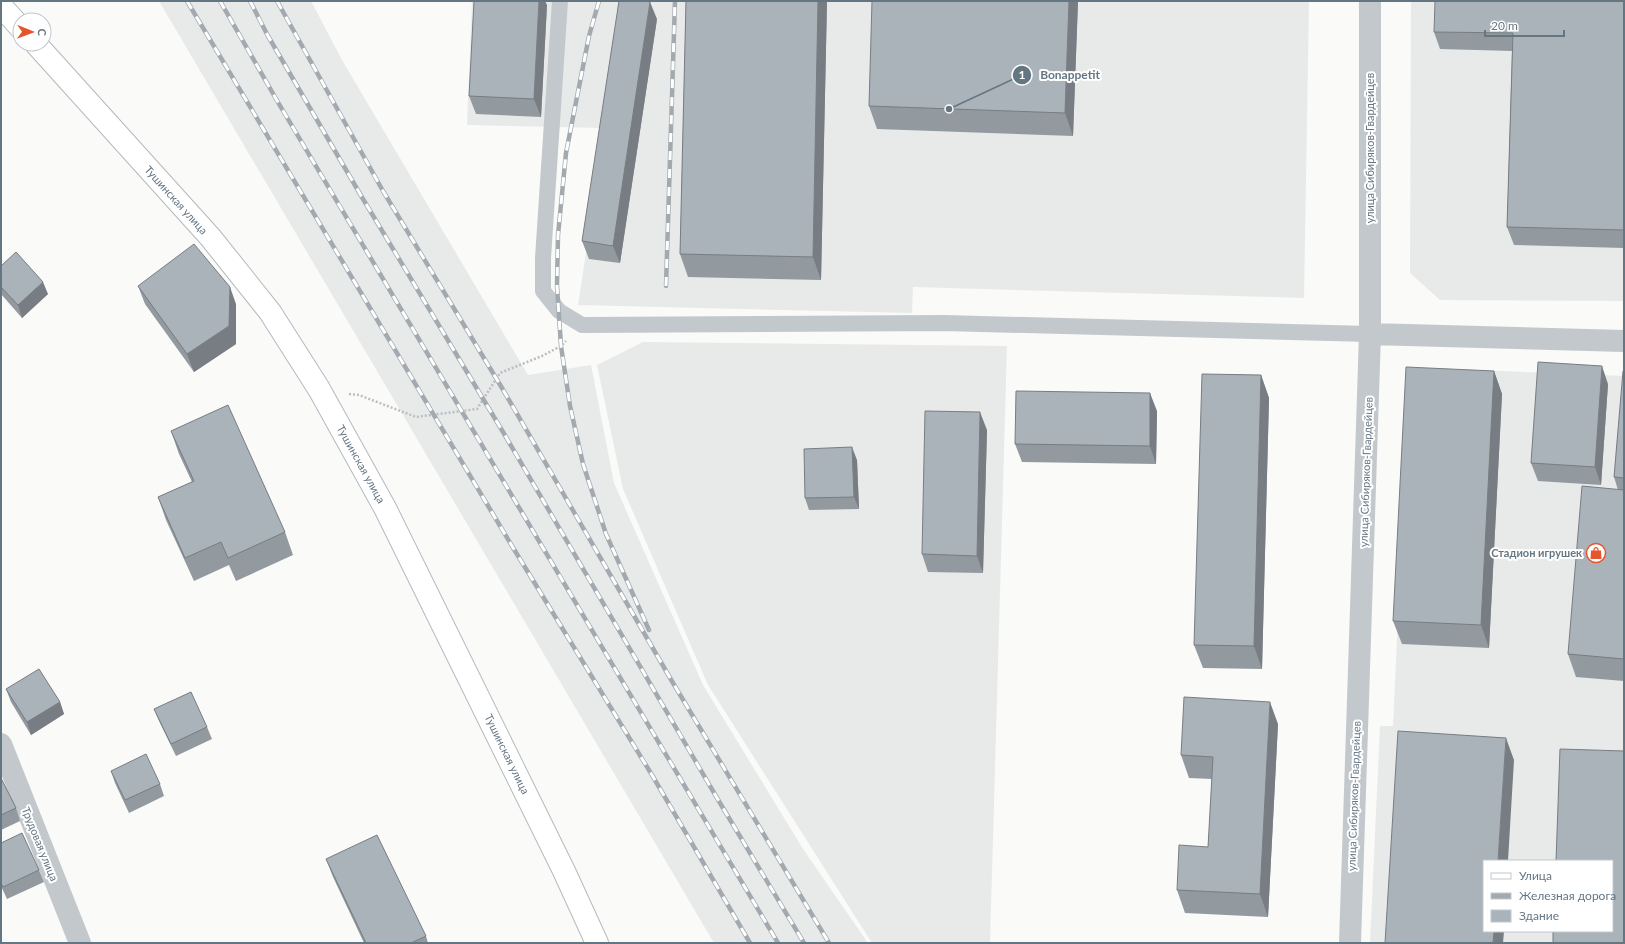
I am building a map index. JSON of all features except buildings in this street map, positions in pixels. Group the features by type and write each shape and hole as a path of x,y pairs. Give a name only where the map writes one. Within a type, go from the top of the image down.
{"main road":[{"path":"1,6 12,18"},
{"name":"Тушинская улица","path":"43,52 211,238 270,312 319,389 385,508 564,871 597,943"}],"street":[{"name":"улица Сибиряков-Гвардейцев","path":"1350,943 1370,334 1370,1"},
{"path":"1370,334 1624,341"},
{"name":"Трудовая улица","path":"1,744 80,943"}],"lane":[{"path":"560,1 543,258 543,291 559,311 582,325 944,323 1370,334"}],"path":[{"path":"319,389 359,395 416,417 477,409 500,373 561,346 582,325"}],"shaded area":[{"path":"159,1 311,1 342,60 528,375 591,365 614,483 703,685 803,849 868,943 714,943"},
{"path":"472,1 1309,1 1304,298 913,287 912,313 578,305 605,128 467,125"},
{"path":"1411,1 1624,1 1624,301 1440,300 1410,273"},
{"path":"643,342 1007,346 990,943 872,943 708,685 623,489 597,365"},
{"path":"1429,368 1624,376 1624,943 1370,943 1380,726 1393,726 1408,402"}],"railway":[{"path":"187,1 512,546 652,775 750,943"},
{"path":"220,1 279,104 778,943"},
{"path":"250,1 268,36 363,199 503,432 720,803 804,943"},
{"path":"277,1 383,191 502,388 673,683 829,943"},
{"path":"599,1 589,36 566,153 558,235 557,286 561,346 570,406 583,464 606,534 649,630"},
{"path":"666,286 675,1"}],"place":[{"name":"Bonappetit","path":"949,109"},
{"name":"Стадион игрушек","path":"1596,553"}]}
